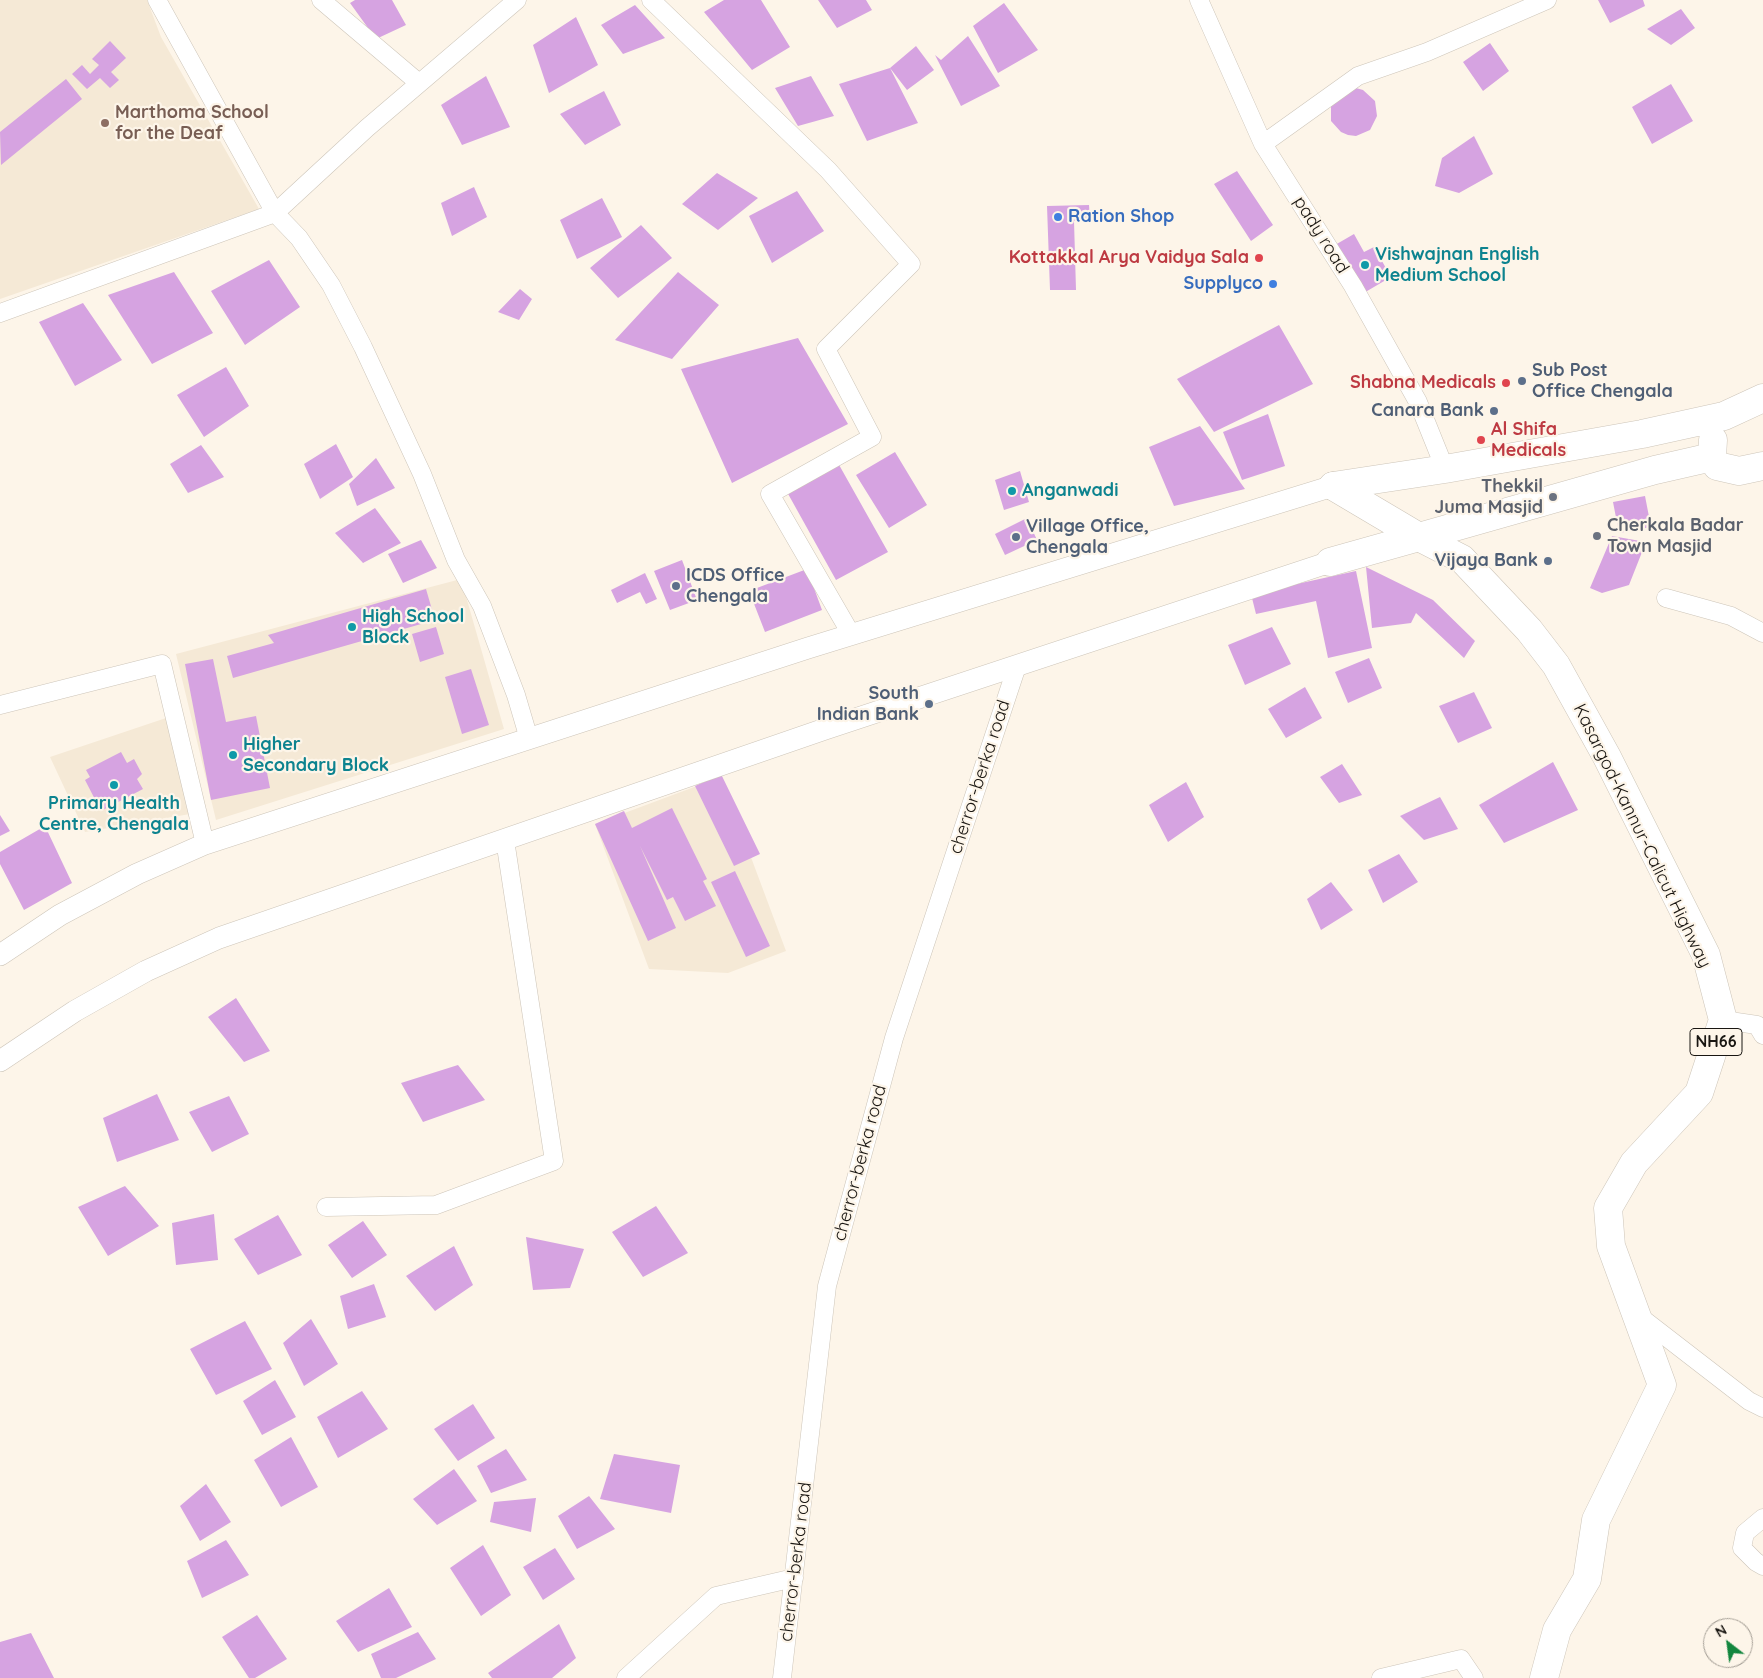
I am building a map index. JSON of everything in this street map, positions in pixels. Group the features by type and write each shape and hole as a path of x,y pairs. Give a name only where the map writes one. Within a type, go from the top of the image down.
{"main road":[{"path":"1333,486 1445,469 1642,434 1724,416 1763,398"},
{"path":"1724,416 1715,431 1712,457 1717,466 1730,470 1763,466"},
{"path":"1330,562 1655,470 1712,457"},
{"name":"Kasargod-Kannur-Calicut Highway","path":"1333,486 1419,537 1462,559 1529,630 1556,665 1611,765 1706,955 1723,1020"},
{"name":"NH66","path":"1544,1678 1557,1630 1587,1579 1596,1520 1662,1385 1611,1246 1608,1208 1634,1163 1699,1093 1723,1020"}],"street":[{"path":"157,0 275,212 298,238 331,285 363,347 422,474 456,560 482,606 516,695 529,739"},
{"path":"321,0 419,83"},
{"path":"0,313 58,294 275,212 367,128 518,0"},
{"path":"651,0 828,170 911,264 826,349 872,437 770,494 851,634"},
{"name":"pady road","path":"1199,0 1263,144 1363,303 1418,402 1445,469"},
{"path":"1263,144 1358,76 1427,52 1547,0"},
{"path":"0,955 60,915 137,874 205,844 851,634 1333,486"},
{"path":"0,1060 75,1011 146,972 220,938 1017,666 1330,562"},
{"path":"1666,598 1731,616 1763,634"},
{"path":"0,705 162,664 205,844"},
{"name":"cherror-berka road","path":"782,1678 827,1286 894,1038 1017,666"},
{"path":"326,1207 436,1205 554,1161 504,840"},
{"path":"1723,1020 1757,1025 1763,1036"},
{"path":"1635,1312 1726,1383 1763,1408"},
{"path":"1763,1518 1745,1533 1742,1548 1756,1562 1763,1566"},
{"path":"626,1678 716,1596 794,1578"},
{"path":"1381,1678 1461,1659 1474,1678"}],"shaded area":[{"name":"Marthoma School for the Deaf","path":"0,0 147,0 161,37 259,209 0,299"},
{"path":"461,579 504,729 216,820 176,654"},
{"path":"169,717 190,814 85,832 50,757"},
{"path":"721,777 786,951 728,973 649,969 595,824"}],"building":[{"path":"355,0 392,0 406,25 376,39 350,3"},
{"path":"724,0 761,0 790,47 752,70 704,12"},
{"path":"818,0 866,0 872,10 837,28"},
{"path":"1598,0 1643,0 1645,6 1610,23"},
{"path":"1004,3 1038,50 998,73 973,26"},
{"path":"635,5 665,38 623,54 601,25"},
{"path":"1681,9 1695,28 1671,45 1647,29"},
{"path":"576,17 598,65 549,93 533,45"},
{"path":"968,36 1000,86 961,106 935,55 941,60"},
{"path":"110,41 126,58 111,72 119,80 110,88 100,78 87,89 72,74 82,65 90,74 99,65 92,59"},
{"path":"1490,43 1509,71 1483,91 1463,62"},
{"path":"916,46 934,70 907,90 890,68"},
{"path":"890,68 918,123 867,141 839,84"},
{"path":"486,76 510,127 462,145 441,105"},
{"path":"811,76 834,116 798,126 775,88"},
{"path":"66,79 82,99 1,165 0,132"},
{"path":"1671,84 1693,121 1652,144 1632,107"},
{"path":"1356,88 1363,90 1375,101 1377,116 1370,130 1356,136 1341,132 1331,121 1331,105"},
{"path":"604,91 621,125 585,145 560,114"},
{"path":"1474,136 1493,174 1459,193 1435,186 1442,158"},
{"path":"1237,171 1273,225 1251,241 1214,184"},
{"path":"717,173 758,198 718,230 682,204"},
{"path":"474,187 487,217 452,236 441,203"},
{"path":"797,191 824,231 772,263 749,216"},
{"path":"602,198 622,237 577,259 560,220"},
{"path":"1089,205 1090,220 1074,221 1076,290 1050,290 1047,206"},
{"path":"641,225 672,258 618,298 590,268"},
{"name":"Vishwajnan English Medium School","path":"1354,234 1364,252 1374,247 1391,277 1362,294 1335,245"},
{"path":"269,260 300,307 245,345 211,291"},
{"path":"174,272 213,333 152,364 108,295"},
{"path":"678,272 719,305 672,359 615,340"},
{"path":"520,289 532,299 519,320 498,312"},
{"path":"83,303 122,360 75,386 39,322"},
{"path":"1279,325 1313,384 1214,432 1177,379"},
{"path":"798,338 848,424 732,483 681,369"},
{"path":"226,367 249,406 204,437 177,395"},
{"path":"1268,414 1285,466 1242,480 1223,432"},
{"path":"1200,426 1245,489 1174,506 1149,447"},
{"path":"336,444 353,477 320,499 304,464"},
{"path":"201,445 224,477 188,493 170,464"},
{"path":"895,452 927,505 889,528 856,475"},
{"path":"376,458 395,488 357,506 349,484"},
{"path":"838,463 888,552 836,580 787,492"},
{"name":"Anganwadi","path":"1020,471 1029,502 1004,510 995,480"},
{"path":"1645,496 1651,527 1619,533 1613,502"},
{"path":"375,508 401,543 363,563 335,533"},
{"name":"Village Office, Chengala","path":"1027,518 1037,540 1005,555 995,534"},
{"path":"1612,536 1646,542 1629,585 1602,593 1590,588"},
{"path":"421,540 437,568 403,583 388,554"},
{"name":"ICDS Office Chengala","path":"682,560 697,600 670,610 654,571"},
{"path":"1366,567 1433,600 1475,641 1464,658 1416,613 1411,623 1372,628"},
{"path":"807,569 822,610 765,632 749,591"},
{"path":"1356,571 1372,648 1328,658 1316,601 1256,614 1251,594"},
{"path":"645,573 657,599 646,604 640,592 617,603 611,590"},
{"name":"High School Block","path":"426,589 435,620 233,678 227,656 274,643 268,635"},
{"path":"436,627 444,654 420,662 412,634"},
{"path":"1272,627 1291,664 1245,685 1228,645"},
{"path":"1369,658 1382,688 1348,703 1335,672"},
{"name":"Higher Secondary Block","path":"213,659 226,722 256,716 270,788 211,800 185,664"},
{"path":"471,669 489,725 462,734 445,677"},
{"path":"1305,687 1322,718 1286,738 1268,709"},
{"path":"1474,692 1492,728 1458,743 1439,706"},
{"name":"Primary Health Centre, Chengala","path":"121,752 127,763 134,759 142,774 137,779 143,789 101,811 85,780 90,777 86,770"},
{"path":"1553,762 1578,810 1504,843 1479,805"},
{"path":"1342,764 1362,795 1339,803 1320,777"},
{"path":"721,774 760,854 734,866 695,786"},
{"path":"1186,782 1204,817 1168,842 1149,805"},
{"path":"1440,797 1458,829 1424,840 1400,816"},
{"path":"672,808 707,879 703,881 716,906 685,921 673,897 667,900 640,846 676,928 648,941 595,824 624,811 632,828"},
{"path":"0,815 10,831 0,836"},
{"path":"45,826 72,883 24,910 0,864 0,852"},
{"path":"1399,854 1418,882 1383,903 1368,870"},
{"path":"735,871 770,946 746,957 711,882"},
{"path":"1331,882 1353,910 1321,930 1307,899"},
{"path":"236,998 270,1051 244,1062 208,1017"},
{"path":"458,1065 485,1100 423,1122 401,1083"},
{"path":"157,1094 179,1140 117,1162 103,1118"},
{"path":"229,1096 249,1134 212,1152 189,1112"},
{"path":"125,1186 159,1226 108,1256 78,1207"},
{"path":"656,1206 688,1253 643,1277 612,1232"},
{"path":"214,1214 218,1260 176,1265 172,1223"},
{"path":"278,1215 302,1255 258,1275 234,1239"},
{"path":"363,1221 387,1255 352,1278 328,1245"},
{"path":"526,1237 584,1249 570,1288 533,1290"},
{"path":"454,1246 473,1285 435,1311 406,1276"},
{"path":"374,1284 386,1317 348,1329 340,1296"},
{"path":"311,1319 338,1364 304,1386 283,1343"},
{"path":"245,1321 272,1369 216,1395 190,1349"},
{"path":"275,1380 296,1417 262,1435 243,1401"},
{"path":"362,1391 388,1429 338,1458 317,1417"},
{"path":"473,1404 495,1438 458,1461 434,1429"},
{"path":"291,1437 318,1487 281,1507 254,1460"},
{"path":"506,1449 527,1480 491,1493 477,1466"},
{"path":"614,1454 680,1465 671,1513 600,1499"},
{"path":"454,1469 477,1501 437,1525 413,1499"},
{"path":"206,1484 231,1522 200,1541 180,1506"},
{"path":"589,1496 615,1529 577,1549 558,1516"},
{"path":"536,1498 531,1532 490,1522 494,1502"},
{"path":"226,1540 249,1575 202,1598 187,1561"},
{"path":"483,1545 511,1595 481,1616 450,1568"},
{"path":"555,1548 575,1579 543,1600 523,1567"},
{"path":"389,1588 412,1627 358,1652 336,1621"},
{"path":"257,1615 287,1659 255,1678 249,1678 222,1637"},
{"path":"559,1624 576,1658 552,1678 492,1678 488,1673"},
{"path":"418,1632 436,1659 396,1678 381,1678 371,1654"},
{"path":"31,1633 54,1678 0,1678 0,1642"}],"place":[{"name":"Marthoma School for the Deaf","path":"105,123"},
{"name":"Ration Shop","path":"1058,217"},
{"name":"Kottakkal Arya Vaidya Sala","path":"1259,258"},
{"name":"Vishwajnan English Medium School","path":"1365,265"},
{"name":"Supplyco","path":"1273,284"},
{"name":"Sub Post Office Chengala","path":"1522,381"},
{"name":"Shabna Medicals","path":"1506,383"},
{"name":"Canara Bank","path":"1494,411"},
{"name":"Al Shifa Medicals","path":"1481,440"},
{"name":"Anganwadi","path":"1012,491"},
{"name":"Thekkil Juma Masjid","path":"1553,497"},
{"name":"Cherkala Badar Town Masjid","path":"1597,536"},
{"name":"Village Office, Chengala","path":"1016,537"},
{"name":"Vijaya Bank","path":"1548,561"},
{"name":"ICDS Office Chengala","path":"676,586"},
{"name":"High School Block","path":"352,627"},
{"name":"South Indian Bank","path":"929,704"},
{"name":"Higher Secondary Block","path":"233,755"},
{"name":"Primary Health Centre, Chengala","path":"114,785"}]}
